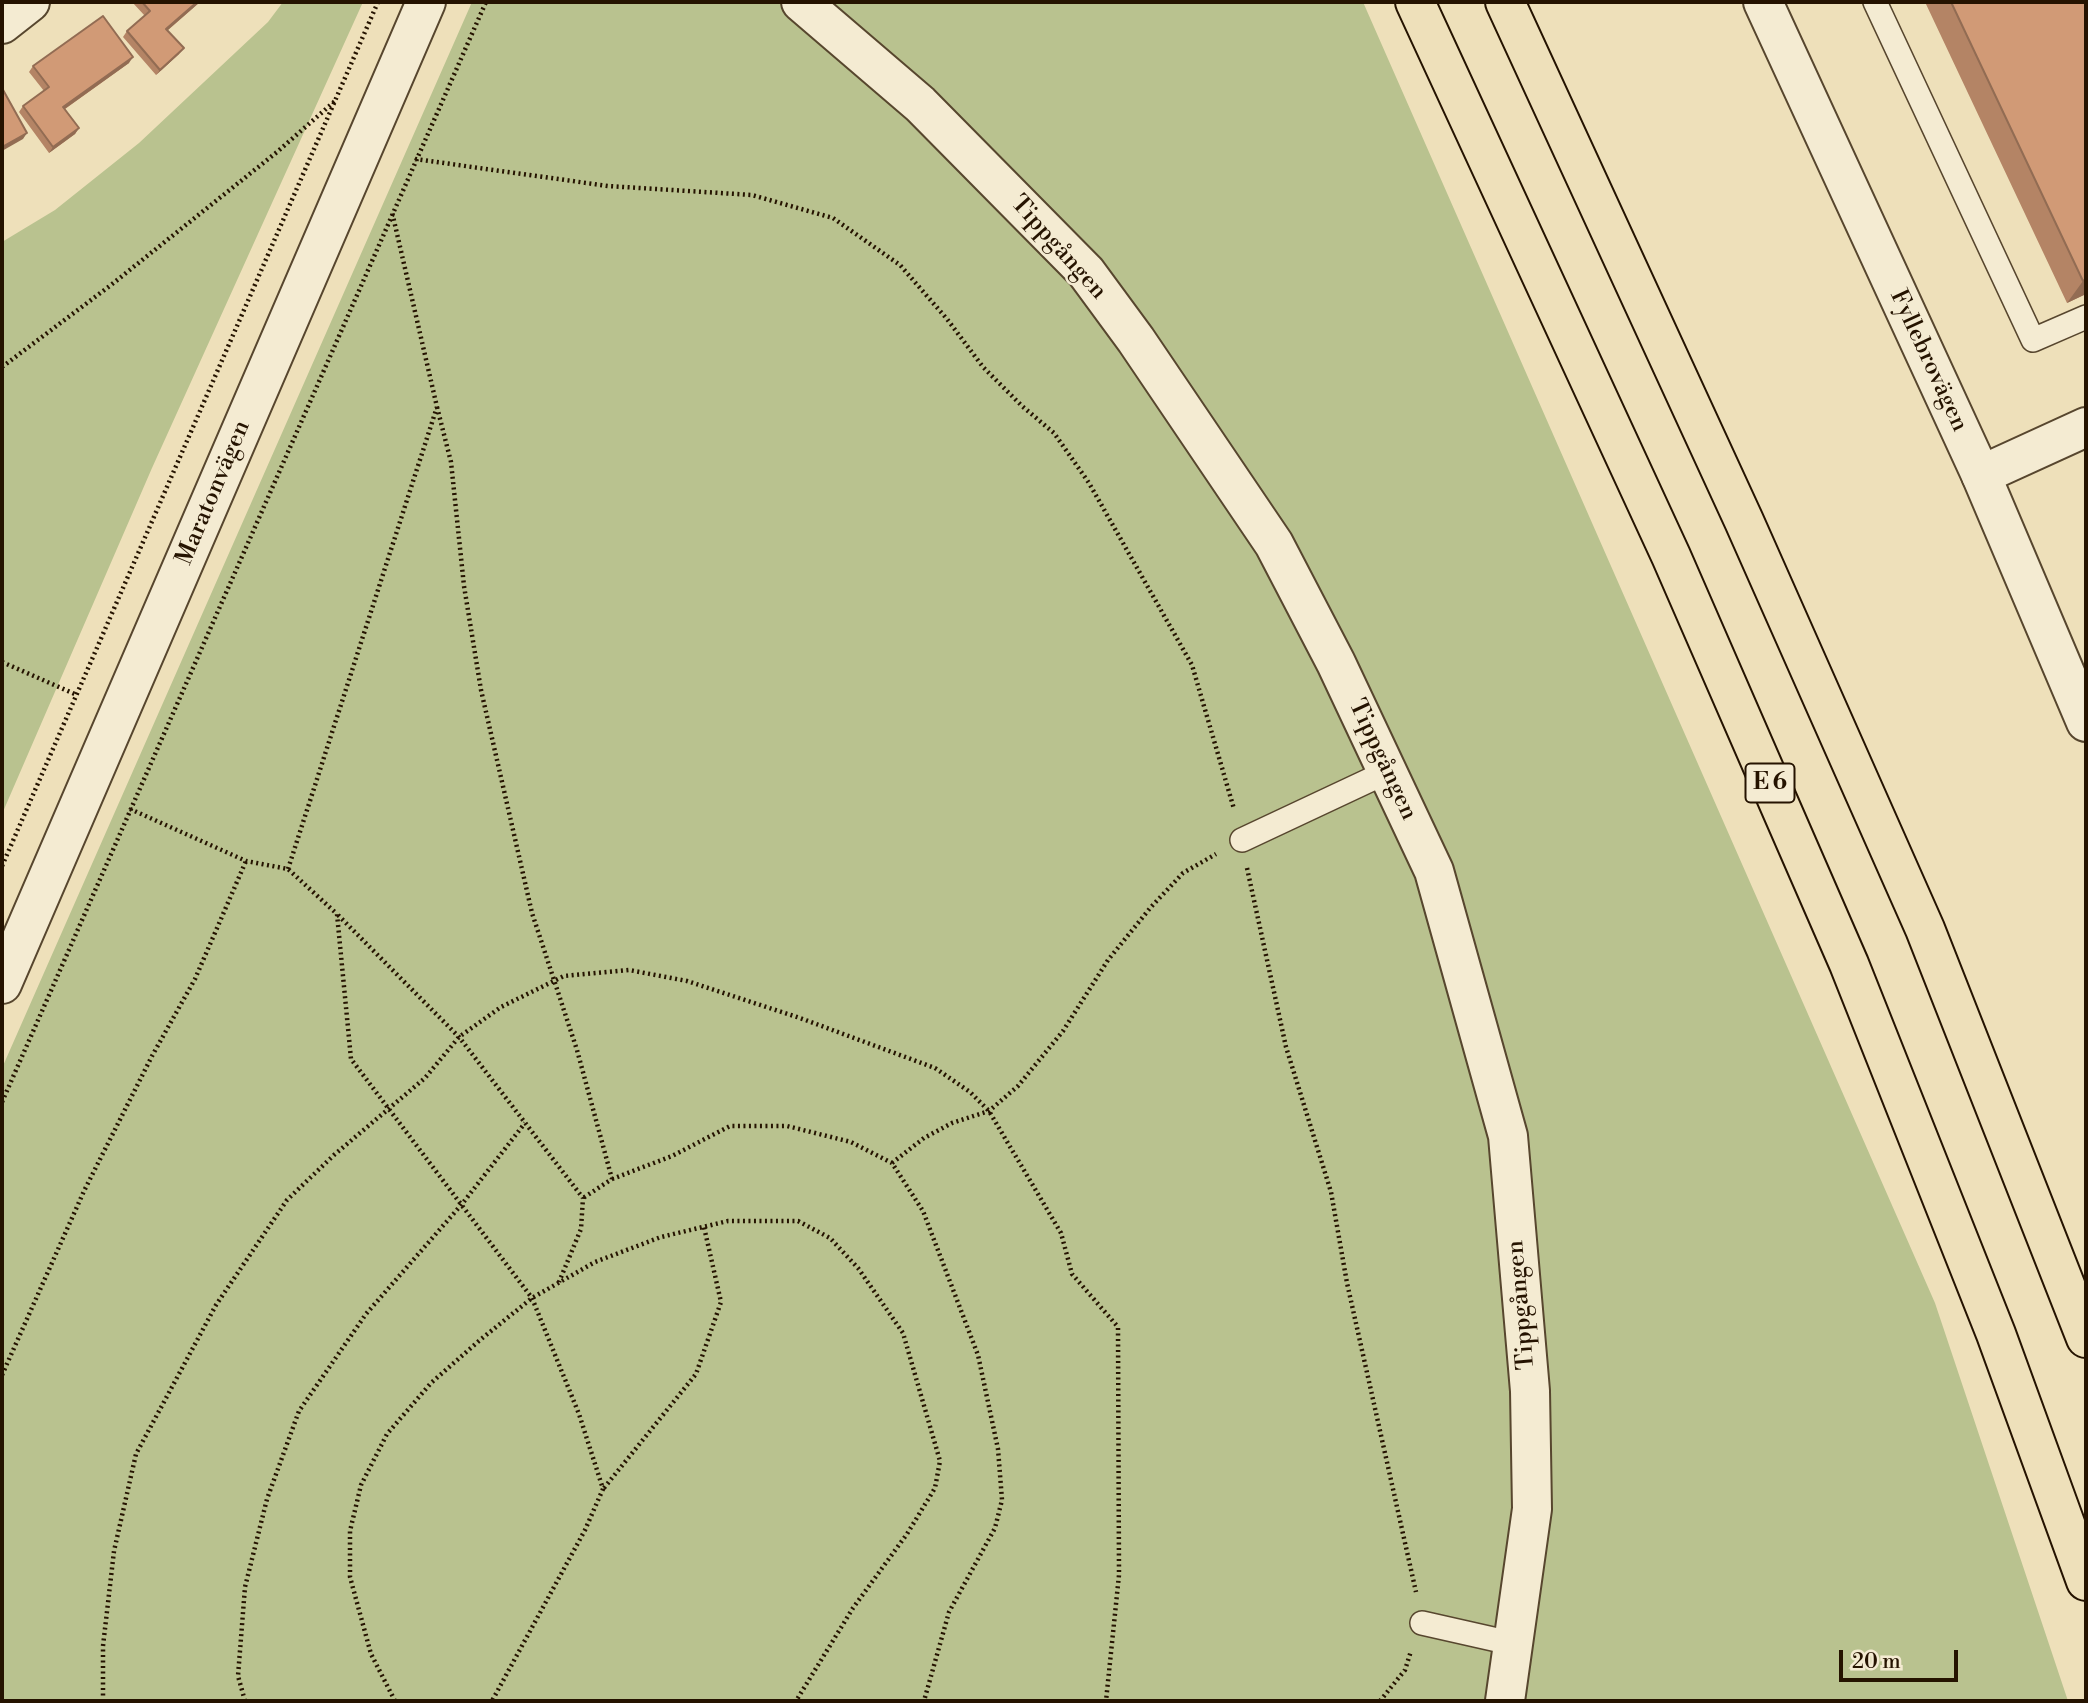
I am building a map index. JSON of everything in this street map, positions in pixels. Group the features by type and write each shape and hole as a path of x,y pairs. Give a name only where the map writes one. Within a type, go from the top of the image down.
{"highway":[{"name":"E 6","path":"1415,2 1671,556 1849,964 1996,1334 2086,1581"},
{"path":"1505,2 1738,508 1925,929 2086,1338"}],"street":[{"path":"2,24 30,2"},
{"name":"Maratonvägen","path":"2,984 426,2"},
{"name":"Tippgången","path":"801,2 920,104 1086,272 1274,544 1389,771 1434,872 1508,1136 1530,1391 1532,1509 1505,1701"},
{"name":"Fyllebrovägen","path":"1763,2 1981,475 2086,722"},
{"path":"1981,475 2086,427"}],"lane":[{"path":"1875,2 2033,340 2086,317"},
{"path":"1242,841 1389,771"},
{"path":"1422,1623 1515,1644"}],"path":[{"path":"2,866 378,2"},
{"path":"2,1102 485,2"},
{"path":"2,367 111,285 277,152 336,100"},
{"path":"415,159 608,186 752,195 833,218 900,265 947,319 983,367 1054,433 1089,483 1192,664 1225,771 1286,1047 1331,1192 1347,1283 1422,1623 1405,1670 1380,1701"},
{"path":"392,211 450,462 464,586 481,690 532,913 552,981 578,1050 612,1178"},
{"path":"288,869 437,407"},
{"path":"2,662 77,695"},
{"path":"130,809 246,861 288,869 337,914 459,1037 583,1198 581,1229 559,1283"},
{"path":"892,1163 924,1138 952,1122 989,1111 1018,1086 1063,1031 1108,960 1151,907 1183,873 1242,841"},
{"path":"2,1375 84,1191 152,1056 195,979 246,861"},
{"path":"337,914 351,1059 463,1203 532,1298 579,1414 603,1489"},
{"path":"103,1701 103,1646 114,1552 136,1454 216,1305 287,1200 334,1155 425,1078 459,1037 501,1007 552,981 594,971 629,970 687,981 800,1018 935,1068 970,1092 989,1111 1061,1233 1072,1274 1118,1327 1119,1574 1106,1701"},
{"path":"245,1701 238,1676 245,1587 267,1499 299,1411 366,1314 463,1203 525,1122"},
{"path":"583,1198 612,1178 672,1156 730,1126 787,1126 851,1142 892,1163 923,1212 978,1355 998,1449 1002,1500 989,1540 949,1612 924,1701"},
{"path":"395,1701 371,1654 350,1577 350,1531 361,1485 387,1434 430,1383 532,1298 595,1262 650,1241 728,1221 799,1221 830,1238 858,1268 903,1333 940,1461 934,1488 907,1534 853,1608 796,1701"},
{"path":"492,1701 586,1530 603,1489 696,1374 721,1302 704,1227"}],"green space":[{"path":"283,2 363,2 152,468 2,814 2,242 55,210 139,143 268,22"},
{"path":"472,2 1363,2 1935,1303 2068,1701 2,1701 2,1068"}],"building":[{"path":"142,2 197,2 166,29 184,48 160,70 127,31 150,11"},
{"path":"1951,2 2086,2 2086,279 2083,281"},
{"path":"103,16 133,57 63,107 79,128 53,147 23,106 49,87 33,66"},
{"path":"2,88 27,133 2,147"}]}
